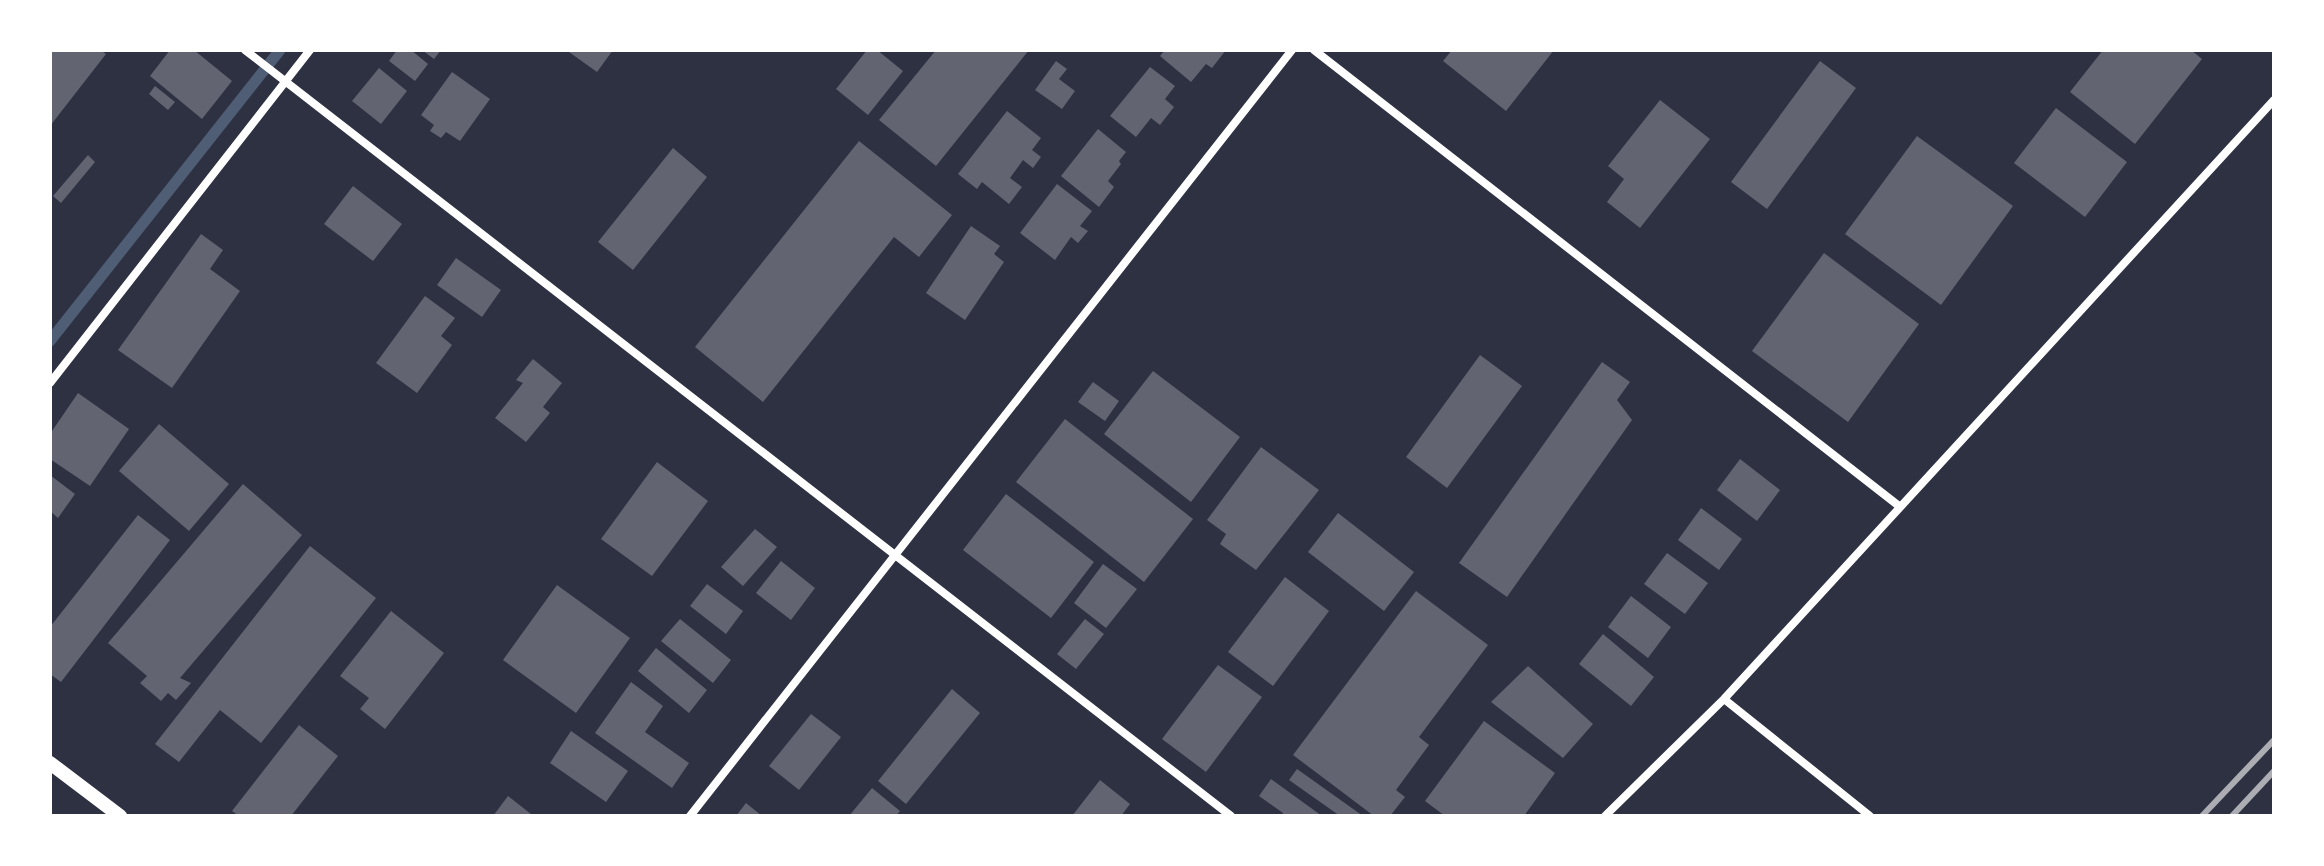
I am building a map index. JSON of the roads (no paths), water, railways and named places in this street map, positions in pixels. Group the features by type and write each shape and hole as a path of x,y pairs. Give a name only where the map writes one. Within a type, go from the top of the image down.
{"street":[{"path":"245,50 1231,816"},
{"path":"50,383 310,50"},
{"path":"690,816 1292,50"},
{"path":"1314,50 1899,506"},
{"path":"1605,816 1724,699 2274,100"},
{"path":"1724,699 1870,816"},
{"path":"50,763 120,816"}],"waterway":[{"path":"50,341 280,50"}],"railway":[{"path":"2202,816 2274,740"},
{"path":"2232,816 2274,771"}]}
